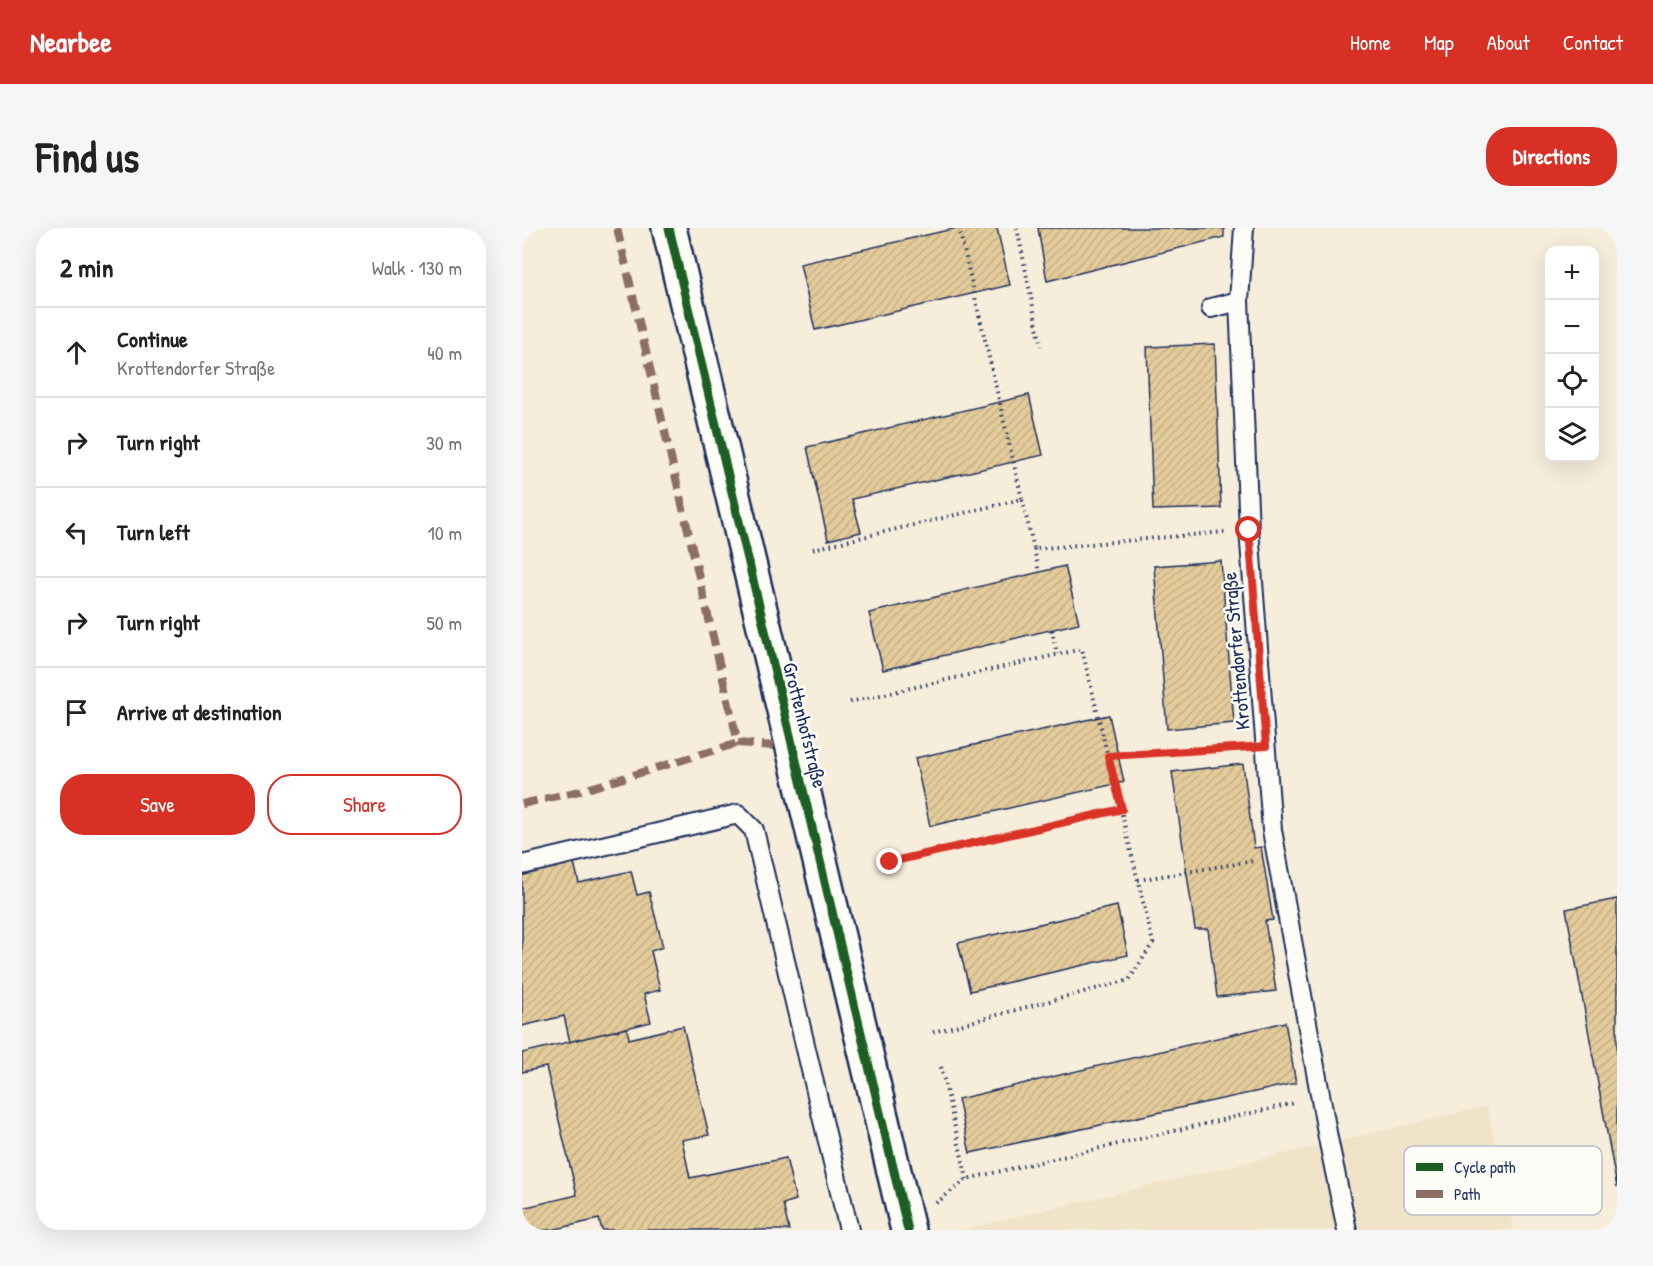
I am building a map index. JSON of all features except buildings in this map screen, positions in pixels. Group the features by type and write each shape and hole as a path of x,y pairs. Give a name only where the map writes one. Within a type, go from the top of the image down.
{"street":[{"name":"Grottenhofstraße","path":"669,228 713,422 918,1220"}],"lane":[{"name":"Krottendorfer Straße","path":"1245,228 1239,301 1249,530 1272,830 1347,1230"},
{"path":"1211,308 1239,301"},
{"path":"522,865 738,814 754,830 849,1230"}],"path":[{"path":"959,228 1039,572"},
{"path":"1017,228 1041,346"},
{"path":"813,549 1022,499"},
{"path":"1034,549 1249,530"},
{"path":"1052,630 1058,654"},
{"path":"850,702 1082,649 1153,943 1129,980 933,1032"},
{"path":"1108,756 1266,746"},
{"path":"890,862 1122,809"},
{"path":"1138,880 1264,859"},
{"path":"941,1067 967,1179"},
{"path":"918,1220 967,1179 1305,1101"}],"shaded area":[{"path":"1487,1106 1496,1146 1404,1146 1404,1215 1511,1215 1514,1230 960,1230"}],"marked path":[{"path":"617,228 738,743 774,746"},
{"path":"522,804 584,790 738,743"}],"cycle path":[{"path":"669,228 908,1230"}],"route":[{"path":"890,862 1122,809 1108,756 1266,746 1249,530"}]}
